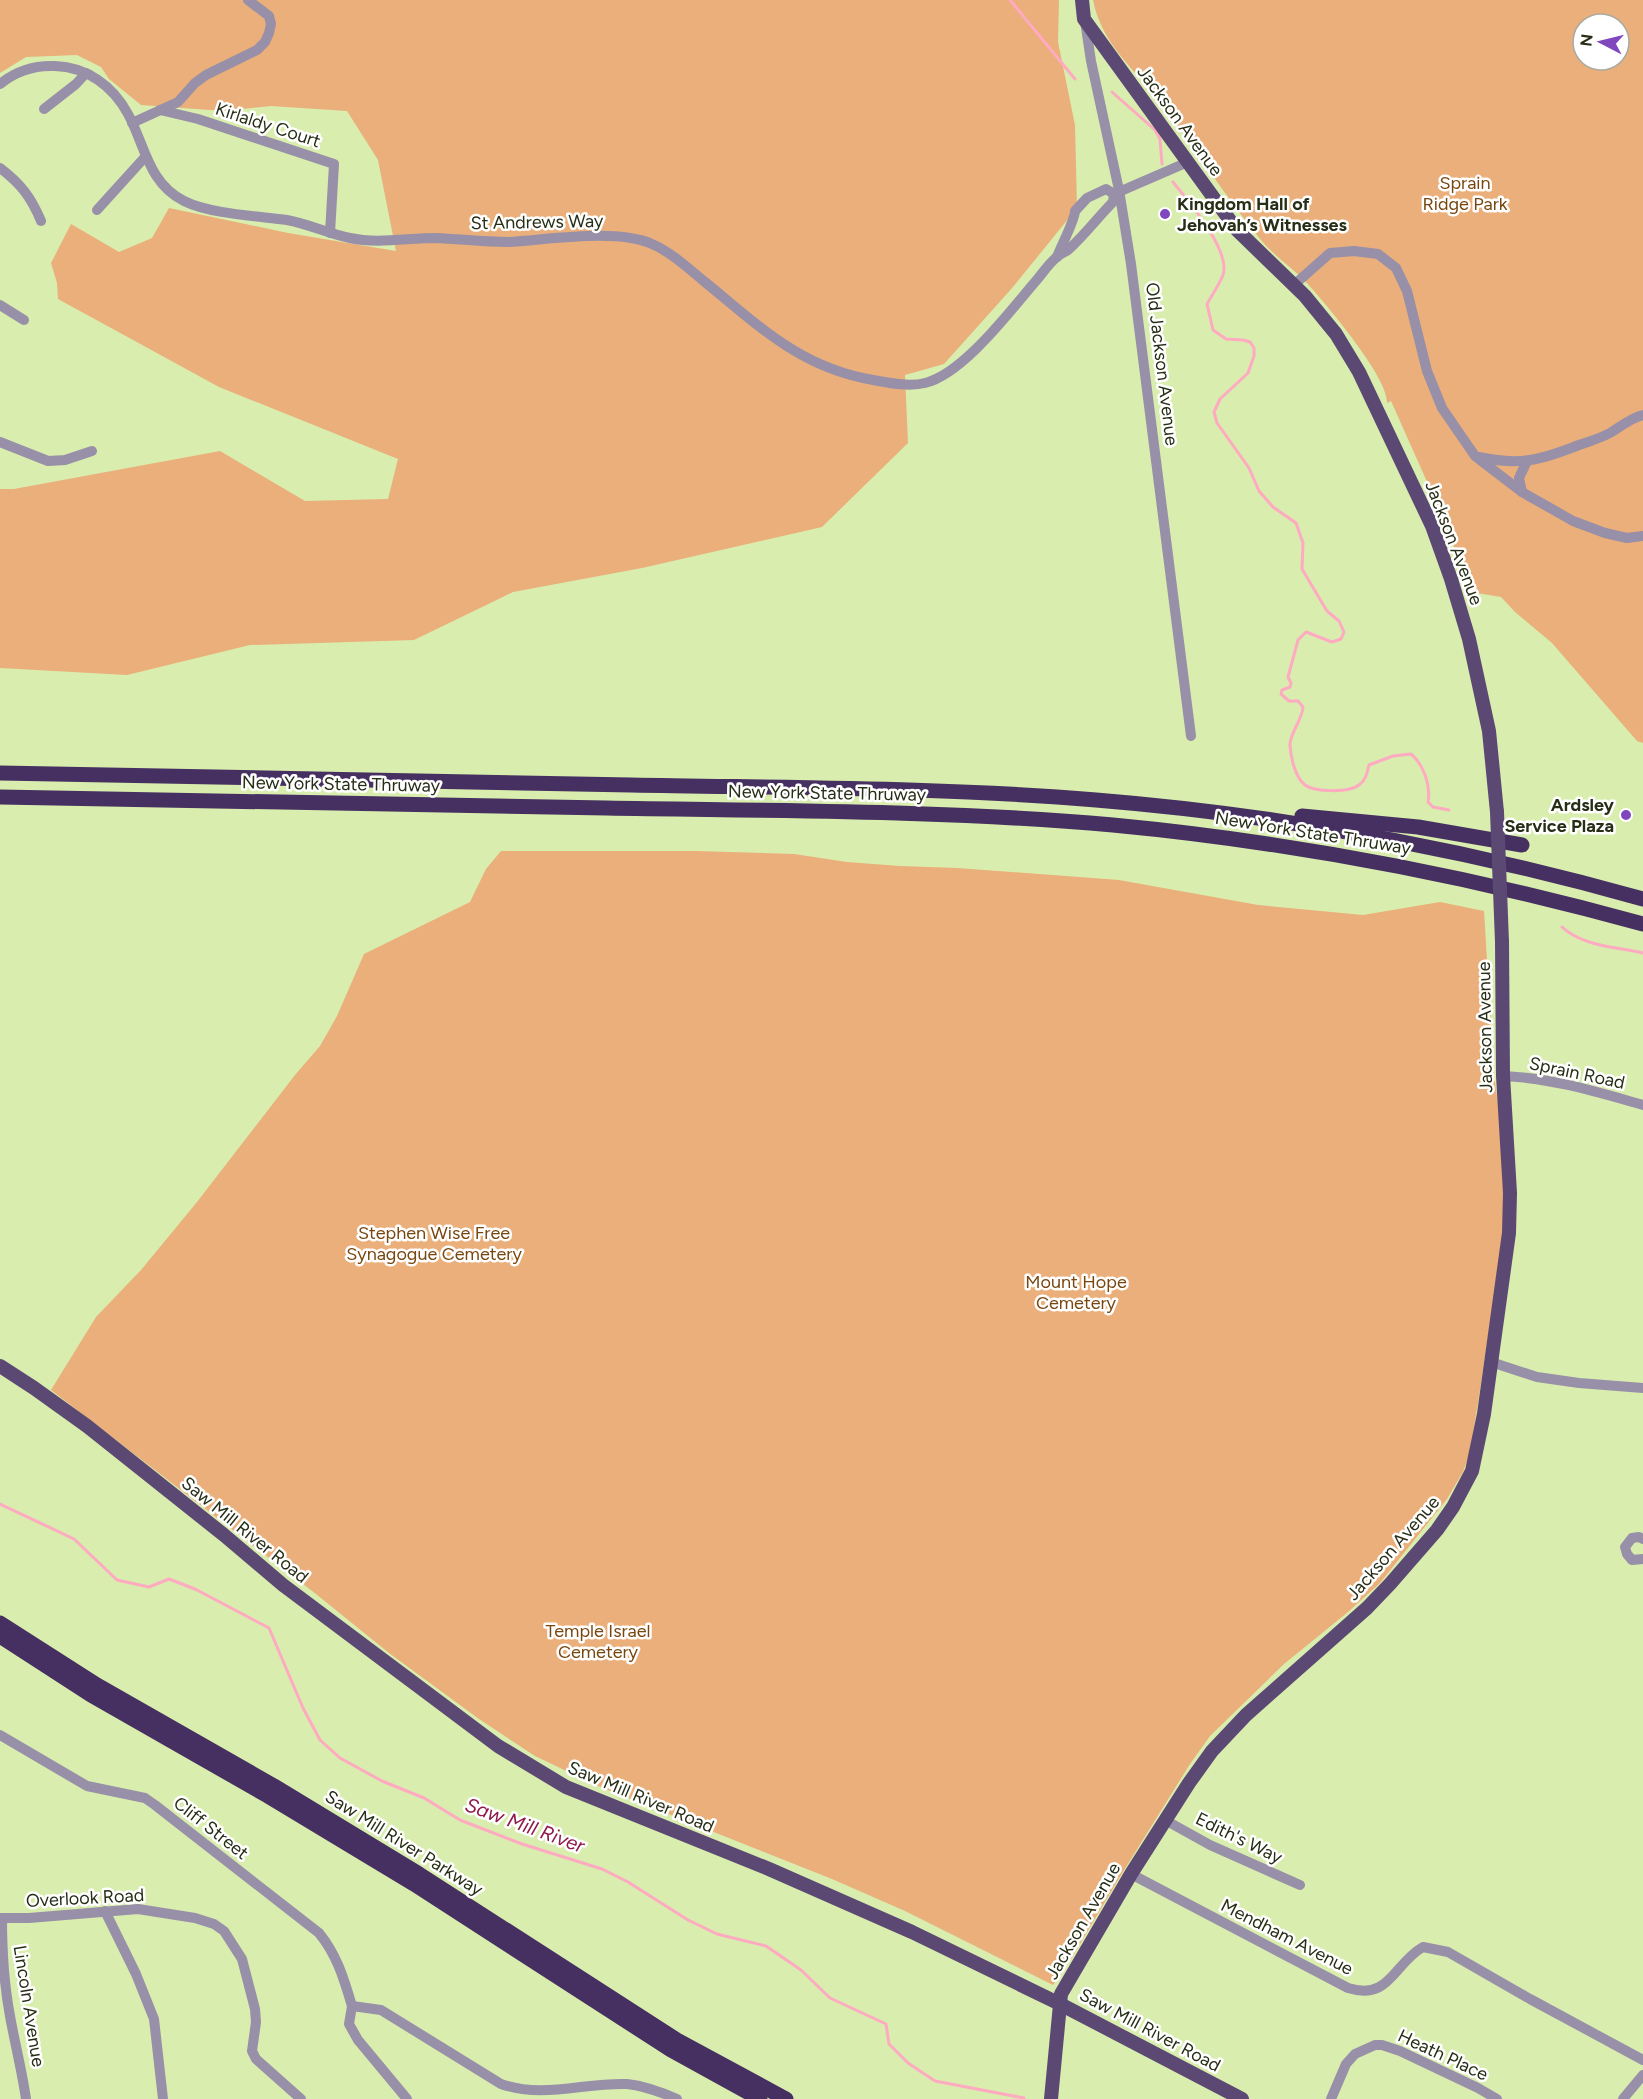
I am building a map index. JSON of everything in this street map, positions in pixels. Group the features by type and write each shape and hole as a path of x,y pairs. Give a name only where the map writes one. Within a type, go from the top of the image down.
{"highway":[{"name":"New York State Thruway","path":"0,773 931,790 1078,798 1202,811 1336,830 1535,871 1643,899"},
{"name":"New York State Thruway","path":"0,797 906,813 1065,821 1178,832 1347,856 1480,883 1643,924"},
{"path":"1202,811 1307,816 1386,824 1522,845"},
{"name":"Saw Mill River Parkway","path":"0,1623 97,1685 303,1803 409,1868 677,2040 786,2099"},
{"name":"Saw Mill River Parkway","path":"0,1636 91,1695 395,1872 671,2050 760,2099"}],"main road":[{"name":"Old Jackson Avenue","path":"1082,0 1084,19"},
{"name":"Jackson Avenue","path":"1051,2099 1061,1994 1165,1820 1206,1759 1229,1732 1367,1608 1437,1530 1453,1507 1472,1471 1480,1438 1509,1233 1510,1192 1503,1076 1502,942 1497,812 1489,731 1469,639 1432,526 1359,372 1336,334 1294,284 1237,230 1084,19"},
{"name":"Saw Mill River Road","path":"0,1366 87,1426 283,1585 360,1643 498,1746 556,1781 641,1819 839,1899 948,1949 1242,2099"}],"street":[{"path":"132,123 183,98 195,83 206,75 257,50 265,42 271,24 269,16 248,0"},
{"name":"Old Jackson Avenue","path":"1084,19 1131,264 1191,736"},
{"name":"St Andrews Way","path":"0,84 9,76 35,67 67,67 86,73 100,81 114,94 132,123 145,157 167,189 191,204 302,223 330,233 362,240 435,238 504,242 627,237 652,244 685,266 771,335 804,358 834,371 860,378 910,385 931,381 956,368 994,329 1057,257 1066,251 1113,202 1117,192"},
{"path":"44,110 86,73"},
{"name":"Kirlaldy Court","path":"160,110 198,119 334,164 330,233"},
{"path":"97,210 145,157"},
{"path":"1102,212 1093,199 1107,189 1117,192 1188,162"},
{"path":"0,168 11,176 32,200 41,221"},
{"name":"St Andrews Way","path":"1057,257 1075,217 1075,211 1087,198 1093,199"},
{"path":"1075,217 1088,228"},
{"path":"1294,284 1330,253 1354,251 1378,254 1396,268 1407,291 1427,371 1442,408 1475,456 1522,492 1573,521 1605,533 1627,538 1643,536"},
{"path":"0,305 24,320"},
{"path":"1475,456 1498,461 1527,461 1545,458 1609,434 1633,418 1643,415"},
{"path":"0,442 56,462 92,451"},
{"path":"1522,492 1519,478 1527,461"},
{"name":"Sprain Road","path":"1503,1076 1536,1078 1573,1085 1643,1105"},
{"path":"1491,1362 1537,1377 1643,1388"},
{"path":"1643,1539 1632,1538 1625,1547 1626,1554 1632,1560 1643,1559"},
{"name":"Cliff Street","path":"0,1735 87,1786 145,1798 319,1934 331,1947 337,1960 352,2006 349,2024 358,2040 407,2099"},
{"name":"Edith's Way","path":"1165,1820 1210,1845 1300,1885"},
{"name":"Mendham Avenue","path":"1131,1874 1348,1988 1373,1991 1384,1985 1423,1947 1448,1952 1643,2060"},
{"name":"Overlook Road","path":"1,1918 138,1909 195,1918 214,1924 224,1931 242,1959 255,2009 256,2022 252,2051 256,2060 301,2099"},
{"path":"105,1911 136,1974 154,2019 163,2099"},
{"name":"Lincoln Avenue","path":"1,1918 2,1953 10,2016 21,2062 26,2099"},
{"path":"352,2006 381,2010 501,2084 510,2087 569,2090 636,2085 677,2099"},
{"path":"0,2023 10,2016"},
{"name":"Heath Place","path":"1331,2099 1346,2064 1355,2054 1375,2045 1400,2051 1497,2099"},
{"path":"1623,2099 1643,2075"}],"green space":[{"path":"0,0 1059,0 1058,42 1075,125 1077,208 1013,287 944,364 905,375 908,443 822,527 642,568 513,592 414,640 250,645 127,675 0,668 0,489 14,489 220,451 305,501 388,499 398,459 219,387 58,299 57,283 51,263 71,224 119,252 152,238 169,208 288,233 396,251 378,160 347,111 271,106 224,111 141,105 109,79 101,67 77,55 26,57 0,73"},
{"name":"Sprain Ridge Park","path":"1093,0 1643,0 1643,743 1637,741 1552,643 1501,597 1471,592 1441,513 1391,401 1387,403 1385,391 1367,358 1313,290 1276,256 1248,224 1165,108 1122,58 1104,31"},
{"name":"Mount Hope Cemetery","path":"501,851 695,851 794,854 847,862 1119,880 1258,905 1363,915 1440,902 1484,911 1494,1075 1503,1139 1505,1239 1469,1455 1463,1472 1447,1499 1380,1583 1284,1664 1210,1736 1190,1764 1053,1985 905,1911 832,1879 598,1786 535,1756 479,1719 389,1653 51,1390 96,1317 141,1270 320,1046 337,1016 364,954 470,902 486,869"}],"waterway":[{"path":"1010,0 1075,79"},
{"path":"1112,92 1155,130 1160,139 1162,164"},
{"path":"1173,182 1207,226 1221,253 1224,265 1223,275 1207,304 1213,330 1226,339 1250,342 1254,348 1254,356 1248,373 1220,399 1214,412 1217,423 1249,468 1259,491 1273,507 1296,523 1303,543 1302,569 1327,611 1339,621 1344,632 1341,639 1332,642 1306,632 1298,640 1288,677 1290,687 1282,690 1281,694 1289,701 1298,701 1303,707 1290,741 1291,756 1296,772 1302,782 1309,787 1332,791 1348,789 1361,783 1369,765 1393,756 1411,754 1420,764 1426,776 1428,802 1433,807 1449,810"},
{"path":"1562,927 1589,942 1643,953"},
{"name":"Saw Mill River","path":"0,1504 74,1539 117,1580 149,1587 169,1579 195,1589 269,1628 303,1708 320,1740 340,1758 382,1781 424,1798 460,1820 522,1844 602,1869 628,1882 688,1920 717,1934 766,1946 801,1970 830,1998 886,2024 889,2044 908,2063 935,2081 1024,2098"}],"place":[{"name":"Kingdom Hall of Jehovah’s Witnesses","path":"1165,214"},
{"name":"Ardsley Service Plaza","path":"1626,815"}],"park label":[{"name":"Stephen Wise Free Synagogue Cemetery","path":"434,1243"},
{"name":"Temple Israel Cemetery","path":"598,1641"}]}
